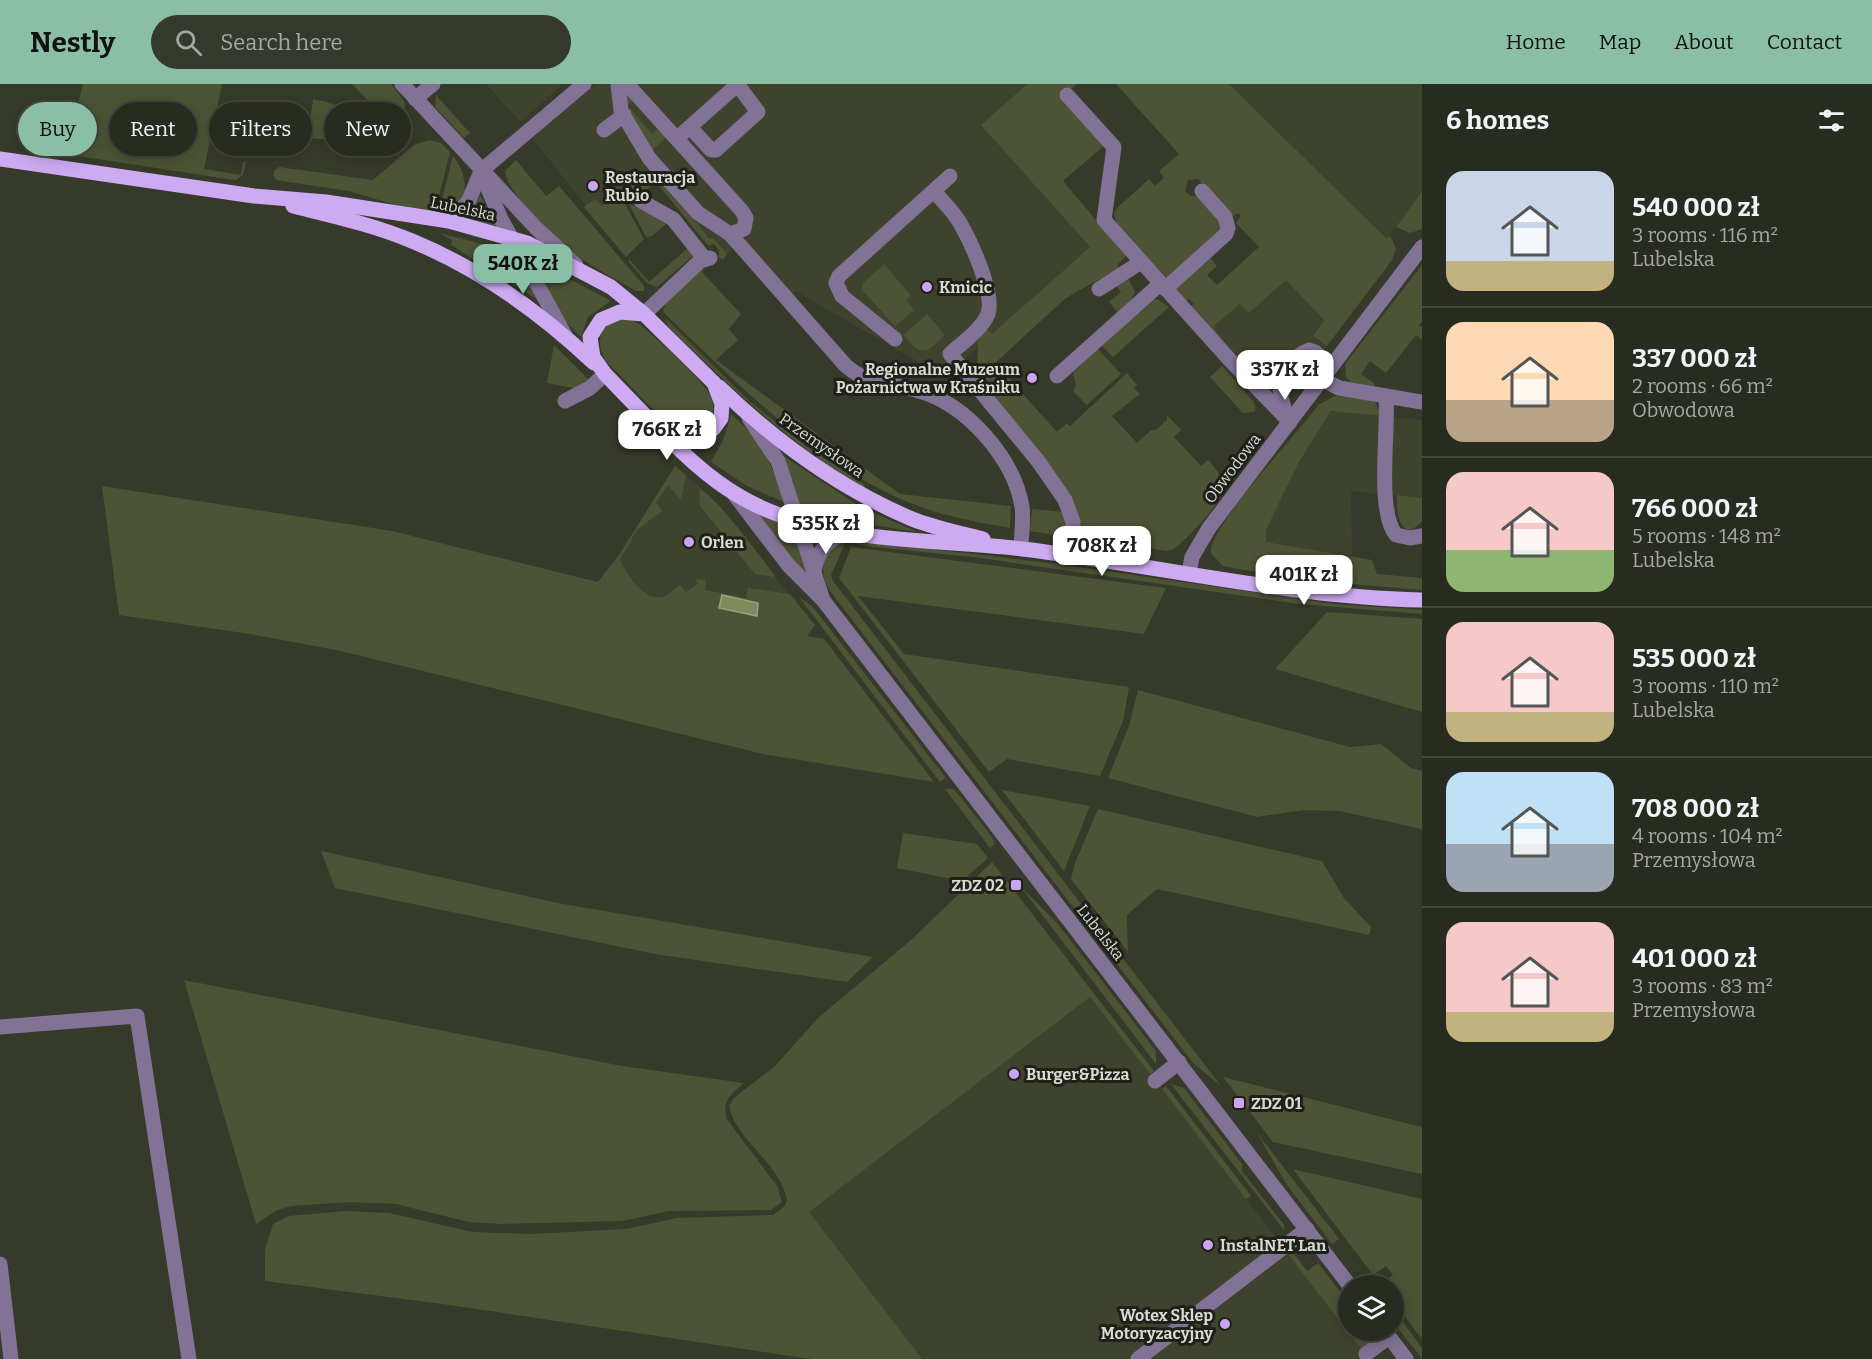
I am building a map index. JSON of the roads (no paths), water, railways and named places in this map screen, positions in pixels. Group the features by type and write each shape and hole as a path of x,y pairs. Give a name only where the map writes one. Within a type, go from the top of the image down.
{"main road":[{"name":"Lubelska","path":"0,159 254,196 326,201 449,221 511,238 544,250 610,287 644,314 742,409"},
{"name":"Lubelska","path":"254,196 371,227 430,249 482,277 565,335 702,472 734,494"},
{"path":"601,370 590,346 590,337 597,324 606,316 620,312 644,314"},
{"path":"663,433 674,440 688,441 702,438 713,429 723,412 720,396 714,383"},
{"name":"Przemysłowa","path":"742,409 825,471 880,504 928,524 1021,549"},
{"name":"Przemysłowa","path":"734,494 765,510 843,533 904,541 1021,549 1340,594 1422,600"}],"street":[{"path":"402,84 536,228 583,270"},
{"path":"415,99 433,84"},
{"path":"449,221 456,217 469,200 481,171 584,84"},
{"path":"618,84 618,99 624,115 649,158 698,213 730,234 846,366 860,378 871,383 892,385 938,397 975,423 1006,467 1017,492 1022,507 1021,549"},
{"path":"627,84 678,138 746,218 744,229 730,234"},
{"path":"678,138 690,127 737,85 758,112 724,142 711,150 690,127"},
{"path":"1067,95 1114,147 1104,220 1162,286 1290,422"},
{"path":"604,130 624,115"},
{"path":"481,171 490,196 511,238 565,335"},
{"path":"895,339 842,296 836,283 838,276 950,176"},
{"path":"934,191 960,222 989,291 990,305 987,316 978,328 950,354 1038,461 1065,500 1073,522 1074,556"},
{"path":"1057,376 1228,228 1226,217 1202,191"},
{"path":"641,201 673,219 707,258 644,314"},
{"name":"Obwodowa","path":"1189,573 1198,545 1422,247"},
{"path":"1099,289 1141,262"},
{"path":"1290,422 1279,390 1280,379 1297,357 1309,350 1316,352 1327,373 1339,388 1422,402"},
{"path":"565,401 590,388 601,370"},
{"path":"1386,396 1385,494 1388,519 1396,535 1410,538 1422,536"},
{"name":"Lubelska","path":"742,409 777,461 823,600"},
{"name":"Lubelska","path":"734,494 789,567 823,600 1342,1275"},
{"path":"814,572 818,554 828,542 843,533"},
{"path":"0,1027 137,1016 189,1359"},
{"path":"1155,1081 1179,1062"},
{"path":"1138,1359 1307,1229"},
{"path":"0,1264 7,1352"},
{"path":"1366,1354 1380,1341"},
{"path":"1392,1341 1406,1359"}],"place":[{"name":"Restauracja Rubio","path":"593,186"},
{"name":"Kmicic","path":"927,287"},
{"name":"Regionalne Muzeum Pożarnictwa w Kraśniku","path":"1032,378"},
{"name":"Orlen","path":"689,542"},
{"name":"ZDZ 02","path":"1016,885"},
{"name":"Burger&Pizza","path":"1014,1074"},
{"name":"ZDZ 01","path":"1239,1103"},
{"name":"InstalNET Lan","path":"1208,1245"},
{"name":"Wotex Sklep Motoryzacyjny","path":"1225,1324"}]}
